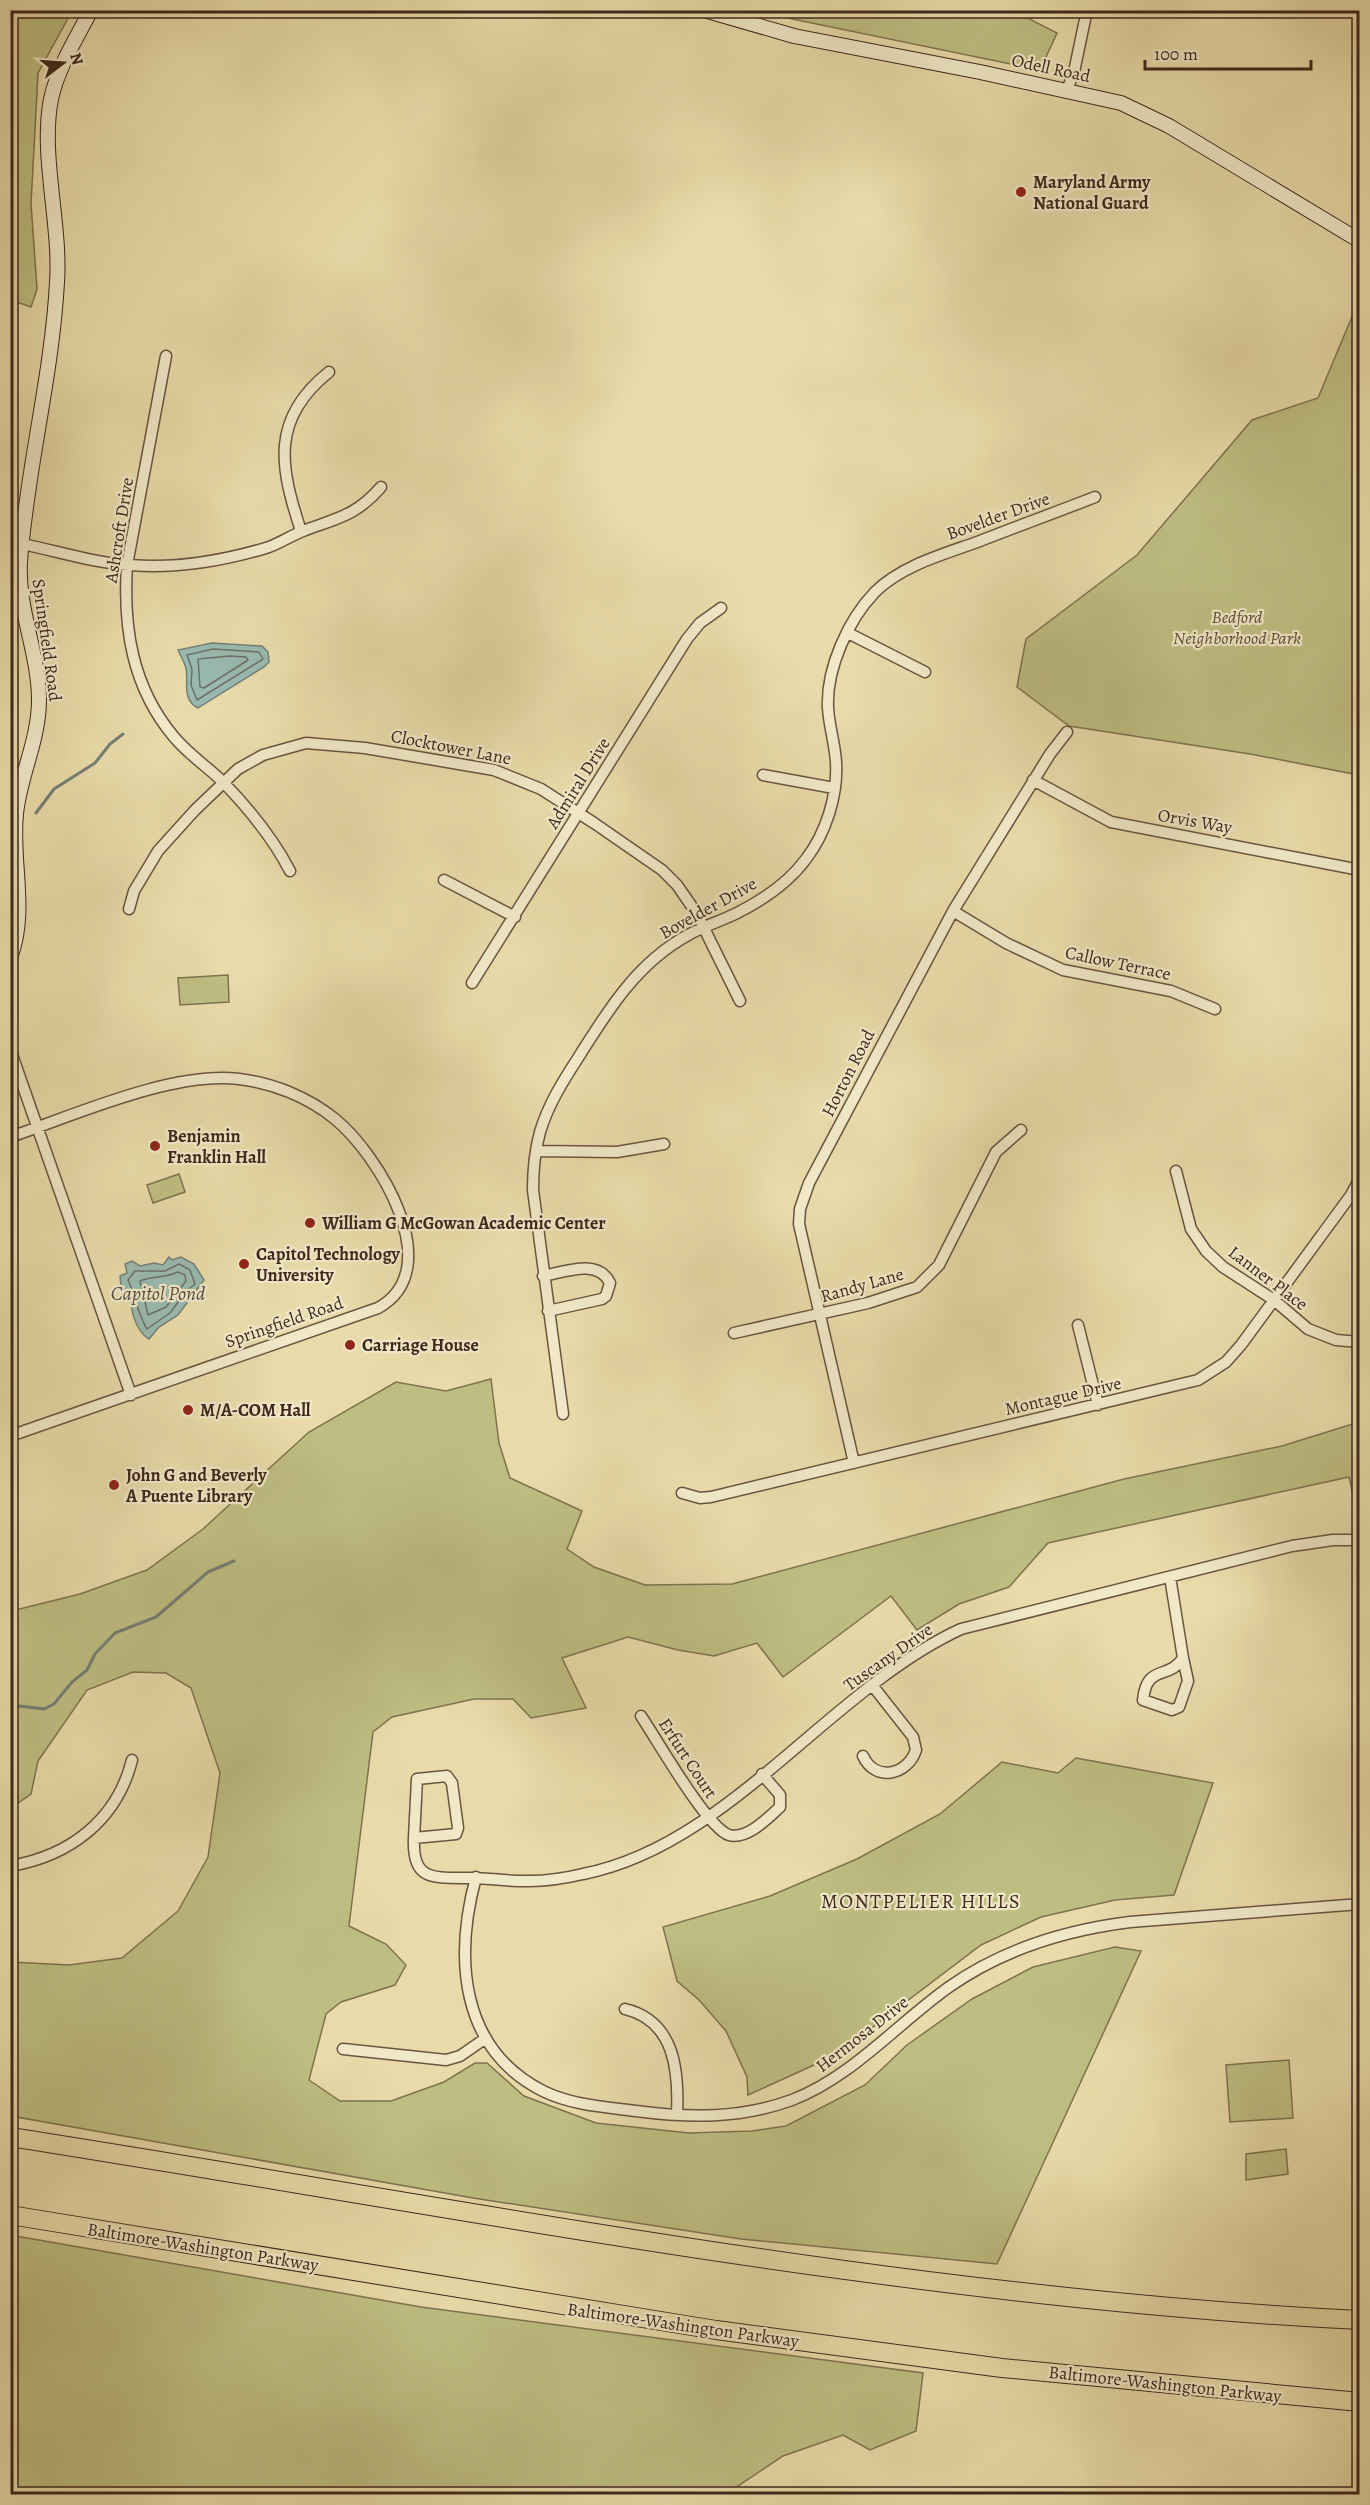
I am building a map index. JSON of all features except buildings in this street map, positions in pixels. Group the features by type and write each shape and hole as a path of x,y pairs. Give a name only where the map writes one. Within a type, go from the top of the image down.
{"highway":[{"path":"10,2137 542,2226 839,2269 1157,2305 1359,2320"},
{"name":"Baltimore-Washington Parkway","path":"10,2215 716,2331 1002,2368 1354,2403"}],"street":[{"name":"Springfield Road","path":"10,958 19,911 16,813 32,748 39,700 35,666 21,602 22,544 52,343 57,280 49,112 58,74 91,10"},
{"name":"Odell Road","path":"704,10 794,36 1067,90 1120,104 1169,126 1359,241"},
{"path":"1067,90 1074,72 1088,10"},
{"name":"Ashcroft Drive","path":"166,356 127,565 125,600 128,633 141,686 150,705 174,737 223,782 274,842 290,871"},
{"path":"301,531 285,477 284,443 299,403 329,372"},
{"path":"22,544 127,565 161,567 206,562 268,548 301,531 351,515 367,503 381,487"},
{"name":"Bovelder Drive","path":"563,1414 533,1190 537,1151 543,1123 561,1085 614,1000 652,960 704,927 756,903 797,870 821,834 834,788 836,764 828,693 836,662 854,619 875,593 901,573 940,555 1095,497"},
{"name":"Admiral Drive","path":"472,983 687,639 700,623 721,608"},
{"path":"848,633 925,672"},
{"name":"Horton Road","path":"854,1463 799,1224 803,1197 891,1025 953,911 1033,780 1067,732"},
{"name":"Clocktower Lane","path":"129,909 134,891 158,851 238,769 262,755 306,743 365,747 494,770 540,789 578,812 670,876 688,899 704,927 740,1000"},
{"path":"764,775 834,788"},
{"name":"Orvis Way","path":"1033,780 1111,822 1359,870"},
{"path":"444,880 515,917"},
{"name":"Callow Terrace","path":"953,911 1006,943 1063,970 1089,977 1140,983 1171,991 1215,1009"},
{"path":"10,1050 131,1395"},
{"name":"Springfield Road","path":"10,1137 180,1082 208,1077 257,1082 302,1099 333,1117 351,1133 374,1161 397,1209 407,1255 404,1282 392,1300 378,1308 10,1436"},
{"name":"Randy Lane","path":"734,1333 819,1315 917,1287 928,1279 939,1265 996,1152 1021,1130"},
{"path":"537,1151 617,1152 664,1144"},
{"name":"Lanner Place","path":"1176,1171 1185,1214 1198,1241 1223,1267 1274,1300 1308,1329 1336,1340 1359,1342"},
{"name":"Montague Drive","path":"682,1492 700,1498 711,1497 1175,1387 1214,1372 1241,1345 1351,1195 1359,1178"},
{"path":"543,1276 596,1269 606,1275 610,1283 606,1296 602,1299 548,1311"},
{"path":"1078,1324 1098,1405"},
{"name":"Tuscany Drive","path":"414,1838 414,1861 419,1870 428,1875 531,1881 609,1868 656,1848 708,1817 872,1685 917,1653 961,1629 1292,1546 1333,1540 1359,1540"},
{"path":"1170,1577 1188,1681 1179,1707 1172,1710 1143,1700 1145,1685 1150,1679 1176,1667 1183,1658"},
{"path":"862,1756 873,1770 881,1773 897,1771 905,1765 916,1750 913,1737 872,1685"},
{"name":"Erfurt Court","path":"641,1716 708,1817"},
{"path":"10,1866 60,1851 89,1832 113,1805 128,1777 132,1760"},
{"path":"708,1817 728,1834 736,1835 766,1820 780,1807 782,1801 776,1788 762,1774"},
{"path":"447,1776 452,1783 458,1828 456,1834 414,1838 417,1779 447,1776"},
{"name":"Hermosa Drive","path":"476,1878 469,1911 466,1976 472,2011 486,2038 509,2068 544,2091 594,2105 677,2115 731,2116 768,2108 812,2091 869,2051 949,1987 976,1970 1006,1954 1068,1933 1130,1922 1359,1904"},
{"path":"625,2009 647,2016 661,2030 667,2042 676,2076 677,2115"},
{"path":"343,2049 446,2060 460,2056 486,2038"}],"green space":[{"path":"10,11 72,11 38,73 31,204 37,289 31,307 11,300"},
{"path":"753,11 1014,11 1057,33 1040,70"},
{"name":"Bedford Neighborhood Park","path":"1359,300 1359,775 1250,754 1069,726 1017,687 1026,639 1137,555 1252,420 1318,398"},
{"path":"228,975 229,1002 180,1005 178,978"},
{"path":"179,1174 185,1192 153,1203 147,1185"},
{"path":"491,1379 499,1443 510,1478 582,1511 567,1549 594,1567 645,1585 732,1584 1124,1479 1282,1446 1359,1422 1359,1503 1355,1503 1349,1477 1048,1543 1009,1587 959,1604 917,1630 891,1596 783,1677 757,1643 714,1656 678,1650 628,1637 562,1658 586,1708 531,1718 513,1699 474,1699 392,1717 373,1732 349,1926 386,1944 406,1965 395,1985 341,2002 326,2014 309,2080 340,2101 391,2101 444,2082 475,2063 487,2063 524,2096 596,2123 689,2133 752,2131 786,2126 865,2085 907,2045 972,1999 1033,1967 1115,1947 1141,1951 997,2264 741,2239 473,2198 11,2116 11,1962 69,1965 122,1958 178,1911 208,1857 220,1773 191,1688 166,1673 133,1672 87,1690 38,1761 31,1794 11,1808 11,1611 80,1594 147,1570 203,1529 309,1432 396,1382 446,1391"},
{"path":"1076,1758 1213,1783 1174,1895 1115,1900 1041,1917 981,1945 836,2055 748,2095 747,2077 726,2031 699,2000 677,1981 663,1927 770,1896 857,1859 940,1814 1002,1762 1058,1773"},
{"path":"1289,2060 1293,2118 1230,2122 1226,2065"},
{"path":"1286,2149 1288,2174 1246,2180 1246,2154"},
{"path":"10,2235 421,2307 923,2373 916,2431 870,2450 843,2435 783,2456 726,2494 11,2494"}],"water":[{"path":"212,643 262,646 268,652 269,662 198,708 189,700 186,668 178,650"},
{"name":"Capitol Pond","path":"169,1257 172,1260 181,1257 194,1264 204,1280 178,1315 159,1327 149,1339 137,1324 132,1312 129,1292 121,1287 120,1276 127,1273 125,1264 132,1261 140,1266 154,1263 163,1265"}],"waterway":[{"path":"36,813 54,789 95,763 110,744 123,734"},
{"path":"10,1714 19,1706 44,1709 54,1704 72,1682 87,1670 95,1654 115,1633 156,1617 208,1572 234,1561"}],"place":[{"name":"Maryland Army National Guard","path":"1021,192"},
{"name":"Benjamin Franklin Hall","path":"155,1146"},
{"name":"William G McGowan Academic Center","path":"310,1223"},
{"name":"Capitol Technology University","path":"244,1264"},
{"name":"Carriage House","path":"350,1345"},
{"name":"M/A-COM Hall","path":"188,1410"},
{"name":"John G and Beverly A Puente Library","path":"114,1485"}],"district":[{"name":"MONTPELIER HILLS","path":"921,1901"}]}
